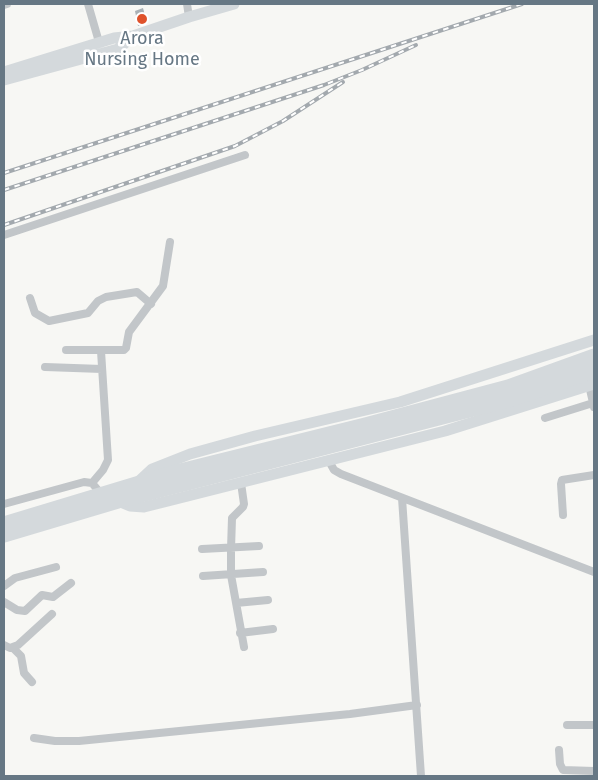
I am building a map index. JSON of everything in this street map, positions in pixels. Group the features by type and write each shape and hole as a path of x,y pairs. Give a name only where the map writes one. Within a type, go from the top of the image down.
{"highway":[{"path":"4,524 97,489 136,485 176,472 365,426 508,387 594,356"},
{"path":"4,535 118,501 516,398 593,380"}],"street":[{"path":"88,4 99,42"},
{"path":"187,4 189,17"},
{"path":"4,72 99,42 133,36 228,5"},
{"path":"4,80 118,49 133,36"},
{"path":"4,235 245,155"},
{"path":"66,350 101,351 124,350 126,348 128,332 163,286 170,242"},
{"path":"30,298 35,313 49,321 88,313 98,301 106,297 137,292 151,304"},
{"path":"136,485 152,468 190,454 255,436 400,402 594,340"},
{"path":"4,504 84,482 97,489 108,460 101,351"},
{"path":"45,367 102,369"},
{"path":"118,501 130,506 144,507 328,461 445,431 593,380 594,405 545,418"},
{"path":"328,461 334,470 341,474 594,572"},
{"path":"563,515 562,480 594,474"},
{"path":"241,482 244,504 232,518 231,575 244,647"},
{"path":"402,498 421,776"},
{"path":"202,549 259,546"},
{"path":"4,586 15,578 56,567"},
{"path":"202,576 263,572"},
{"path":"4,602 17,610 25,612 42,595 53,597 71,584"},
{"path":"236,603 268,600"},
{"path":"4,645 7,648 13,648 52,614"},
{"path":"240,633 273,629"},
{"path":"13,648 21,656 24,673 32,682"},
{"path":"34,738 55,741 79,741 350,714 417,705"},
{"path":"567,725 594,725"},
{"path":"559,750 560,764 563,770 594,771"}],"building":[{"path":"143,8 147,23 138,26 135,11"}],"railway":[{"path":"4,173 522,4"},
{"path":"4,190 324,85 416,45"},
{"path":"4,225 235,146 283,121 343,82"}],"place":[{"name":"Arora Nursing Home","path":"142,19"}]}
